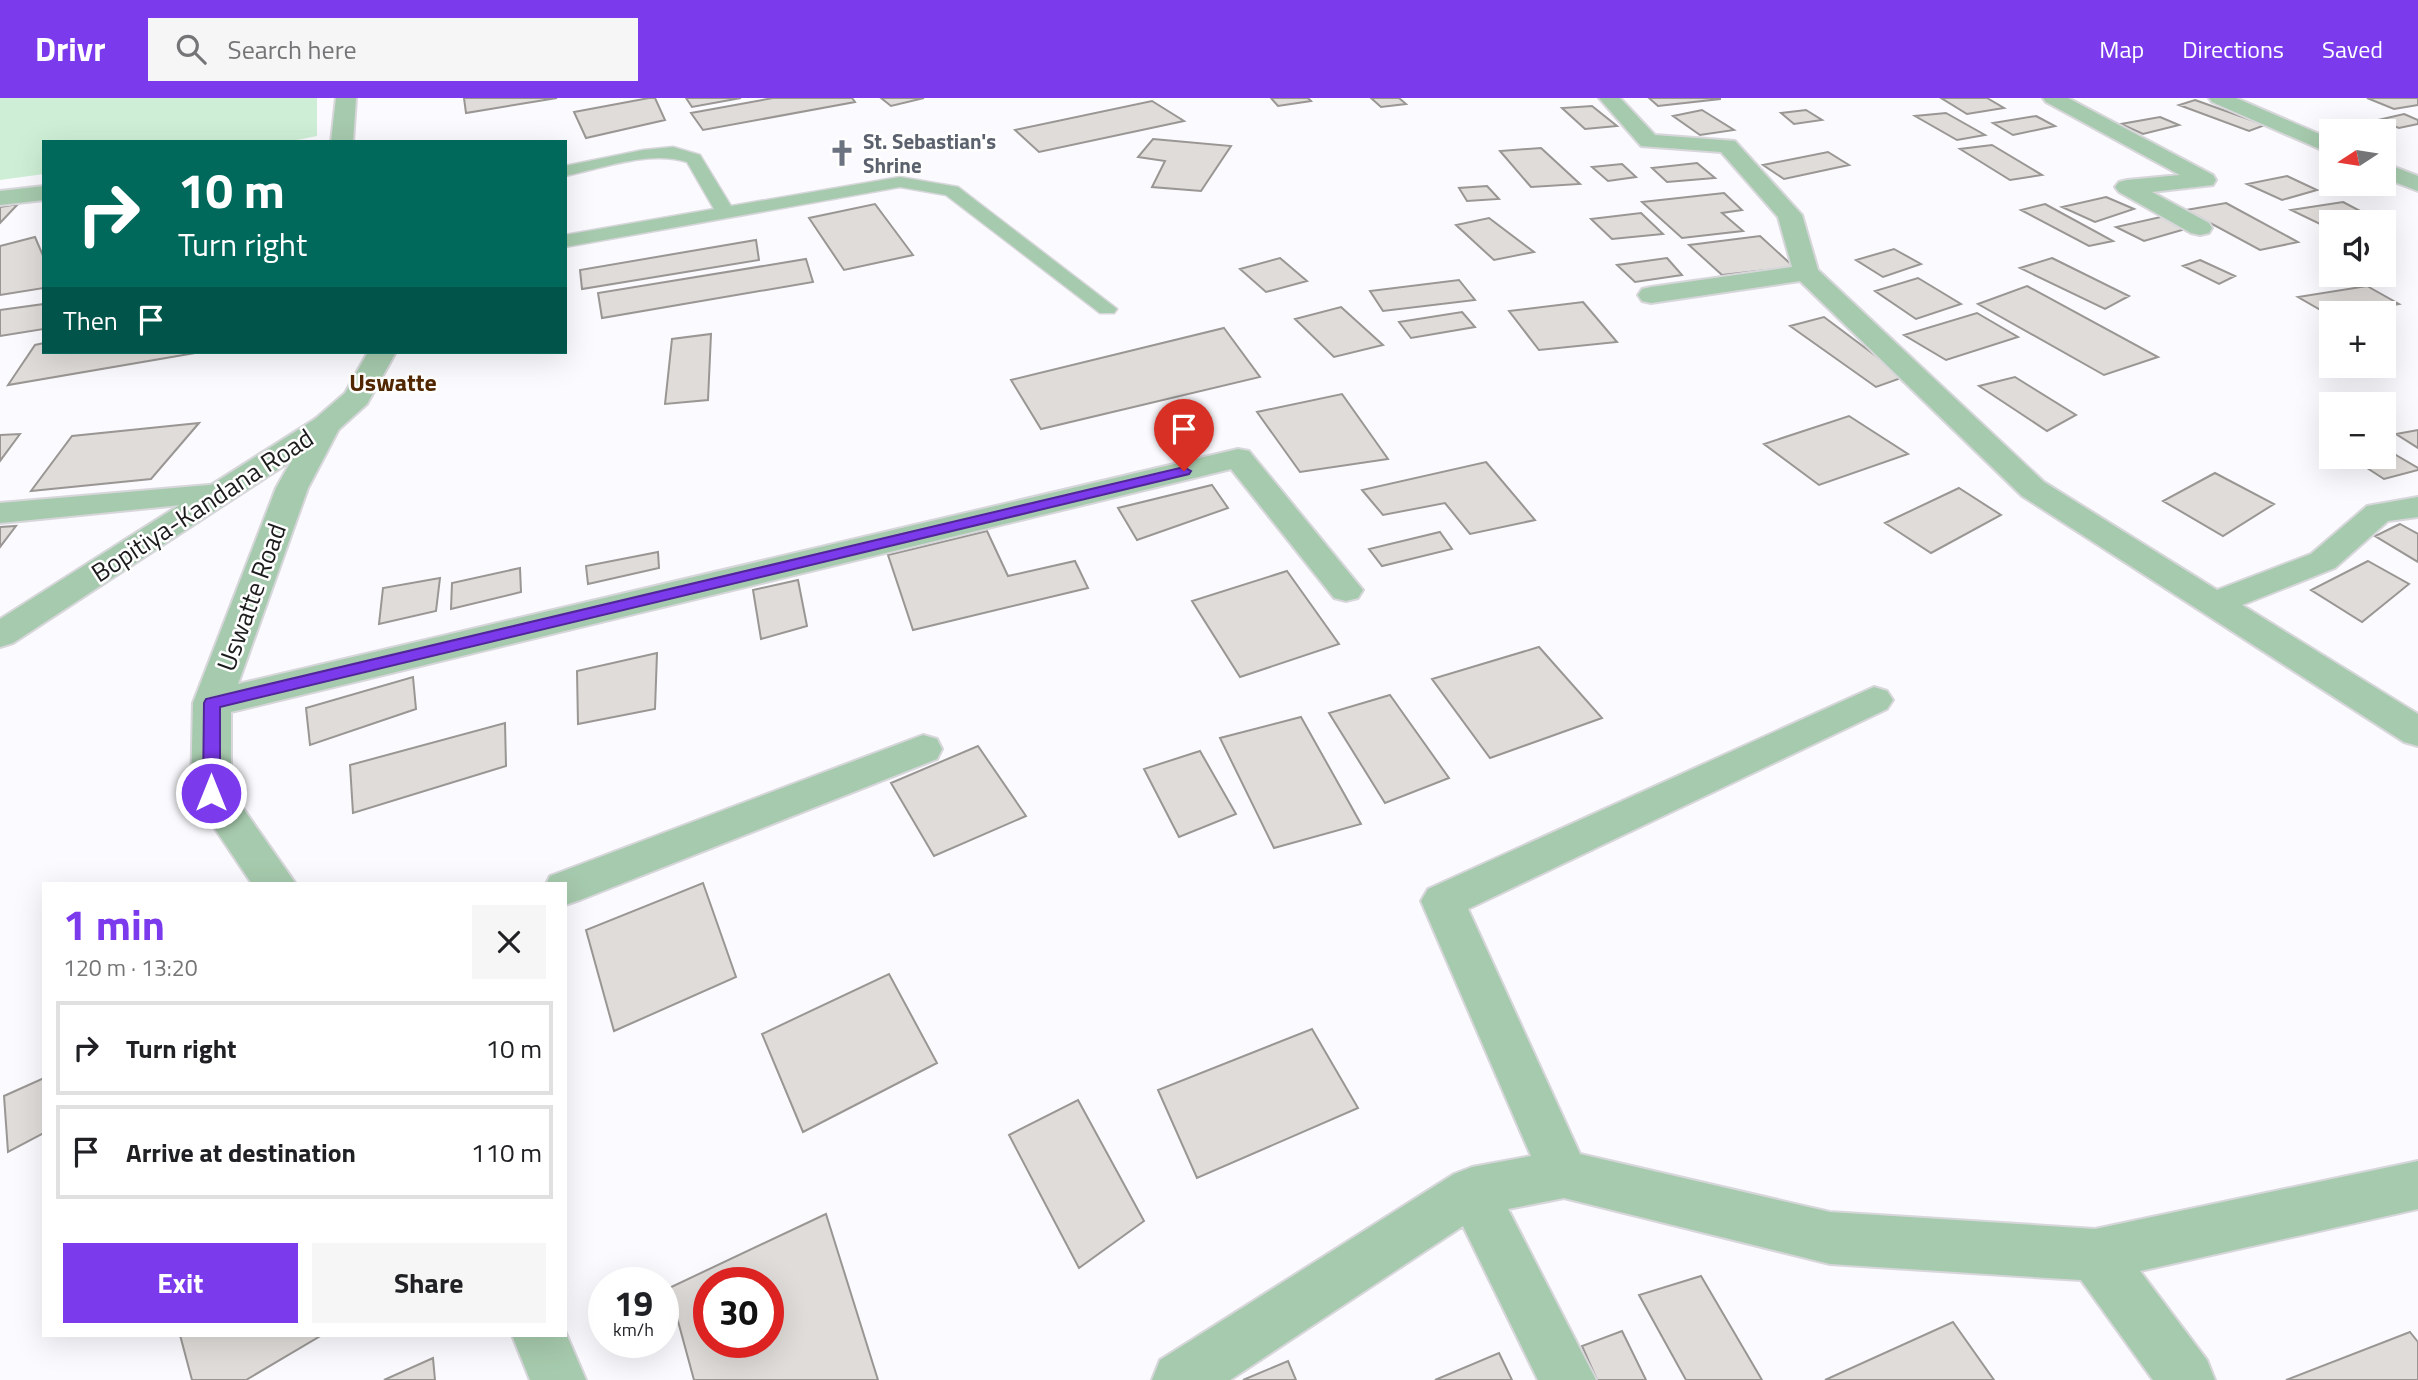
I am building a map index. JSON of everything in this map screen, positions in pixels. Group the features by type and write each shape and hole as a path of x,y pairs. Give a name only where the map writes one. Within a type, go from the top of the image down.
{"street":[{"path":"342,140 346,98"},
{"path":"1609,98 1649,141 1727,145 1790,215 1806,273 2033,489 2418,732"},
{"path":"2053,98 2205,180 2127,187 2200,228"},
{"path":"2219,98 2319,142"},
{"path":"2396,175 2418,184"},
{"path":"0,198 42,193"},
{"path":"1651,295 1806,273"},
{"name":"Bopitiya-Kandana Road","path":"0,635 326,425 357,398 381,354"},
{"name":"Uswatte Road","path":"274,882 211,793 212,703 292,488 326,425"},
{"path":"212,703 1238,458 1346,590"},
{"path":"0,513 220,493"},
{"path":"2215,603 2323,561 2378,513 2418,507"},
{"path":"1564,1174 1443,901 1874,700"},
{"path":"567,887 923,749"},
{"path":"1180,1380 1472,1191 1564,1174 1830,1238 2095,1255 2418,1185"},
{"path":"1472,1191 1568,1380"},
{"path":"2095,1255 2187,1380"},
{"path":"539,1337 558,1380"}],"lane":[{"path":"567,171 643,155 673,152 694,159 725,212"},
{"path":"567,241 900,182 952,191 1107,309"}],"green space":[{"path":"0,98 317,98 317,136 297,140 42,140 42,174 0,180"}],"building":[{"path":"464,98 557,98 466,113"},
{"path":"655,98 665,120 586,138 574,112"},
{"path":"686,98 741,98 692,107"},
{"path":"773,98 852,98 855,102 703,130 691,113"},
{"path":"881,98 924,98 891,106"},
{"path":"1271,98 1308,98 1311,101 1278,106"},
{"path":"1371,98 1399,98 1406,104 1381,107"},
{"path":"1649,98 1720,98 1720,99 1658,106"},
{"path":"1941,98 1987,98 2004,108 1967,114"},
{"path":"2367,98 2418,98 2418,105 2394,109"},
{"path":"2195,100 2265,125 2249,131 2179,105"},
{"path":"1152,101 1184,121 1039,152 1015,130"},
{"path":"1592,106 1617,126 1585,129 1562,108"},
{"path":"1702,110 1734,130 1700,135 1673,116"},
{"path":"1806,110 1822,120 1794,124 1781,113"},
{"path":"1946,113 1985,135 1957,140 1915,116"},
{"path":"2404,114 2418,120 2418,124 2399,128 2396,127 2396,119 2382,119"},
{"path":"2036,116 2055,126 2013,135 1993,123"},
{"path":"2160,117 2179,125 2143,134 2121,124"},
{"path":"1153,139 1231,146 1201,191 1152,187 1165,161 1138,157"},
{"path":"1992,145 2042,175 2010,180 1960,149"},
{"path":"1541,148 1580,184 1531,187 1500,151"},
{"path":"1828,152 1849,165 1784,179 1763,165"},
{"path":"1697,163 1715,178 1667,182 1652,168"},
{"path":"1622,164 1636,177 1608,181 1592,167"},
{"path":"2287,176 2317,190 2282,200 2247,184"},
{"path":"1487,186 1499,199 1467,201 1459,188"},
{"path":"1724,193 1742,210 1722,213 1743,231 1682,238 1642,202"},
{"path":"2106,197 2134,209 2095,222 2062,207"},
{"path":"2343,202 2358,210 2319,210 2319,224 2291,210"},
{"path":"2226,203 2298,242 2260,250 2186,210"},
{"path":"18,204 0,223 0,207"},
{"path":"875,204 913,255 844,270 809,218"},
{"path":"2045,204 2113,241 2089,246 2021,210"},
{"path":"1641,213 1663,234 1612,239 1591,219"},
{"path":"2165,216 2189,228 2144,241 2116,227"},
{"path":"1489,218 1534,252 1494,260 1456,225"},
{"path":"1760,236 1794,267 1722,275 1689,245"},
{"path":"35,237 42,253 42,288 0,295 0,246"},
{"path":"756,240 759,260 582,289 580,270"},
{"path":"1894,249 1921,264 1883,277 1856,260"},
{"path":"1280,258 1307,281 1266,292 1240,269"},
{"path":"1667,258 1682,275 1635,282 1617,265"},
{"path":"2052,258 2129,296 2105,309 2020,268"},
{"path":"806,259 813,282 602,318 598,293"},
{"path":"2200,260 2235,276 2219,284 2183,266"},
{"path":"1918,278 1961,304 1916,319 1875,291"},
{"path":"1459,280 1475,300 1383,311 1370,291"},
{"path":"2027,286 2158,357 2104,375 1978,304"},
{"path":"2369,287 2394,301 2319,301 2319,309 2298,297"},
{"path":"1583,302 1617,342 1539,350 1509,311"},
{"path":"42,304 42,329 0,336 0,310"},
{"path":"1341,307 1383,345 1334,357 1295,319"},
{"path":"1462,312 1475,327 1411,338 1399,322"},
{"path":"1977,313 2018,337 1946,360 1904,335"},
{"path":"1824,317 1904,377 1876,387 1790,326"},
{"path":"1224,328 1260,377 1041,429 1011,380"},
{"path":"711,334 708,400 665,404 672,339"},
{"path":"42,343 42,354 189,354 8,385 35,345"},
{"path":"2015,377 2076,415 2047,431 1979,386"},
{"path":"1342,394 1388,459 1300,472 1257,412"},
{"path":"1849,416 1908,454 1819,485 1764,444"},
{"path":"199,423 151,479 31,491 72,436"},
{"path":"2418,430 2418,448 2396,434"},
{"path":"20,434 0,461 0,435"},
{"path":"2396,455 2418,468 2418,470 2384,479 2369,469 2396,469"},
{"path":"1486,462 1535,520 1470,534 1445,503 1383,515 1362,490"},
{"path":"2215,473 2274,504 2223,536 2163,501"},
{"path":"1212,485 1228,508 1137,540 1118,508"},
{"path":"1959,488 2001,515 1931,553 1885,523"},
{"path":"2400,524 2418,534 2418,562 2375,536"},
{"path":"16,526 0,547 0,527"},
{"path":"987,531 1008,576 1075,561 1088,588 913,630 888,555"},
{"path":"1440,532 1452,549 1382,566 1369,549"},
{"path":"658,552 659,568 588,584 586,566"},
{"path":"2368,561 2409,584 2362,622 2311,590"},
{"path":"520,568 521,592 451,609 452,583"},
{"path":"1287,571 1339,644 1240,677 1192,601"},
{"path":"440,578 436,611 379,624 383,588"},
{"path":"798,580 807,626 761,639 753,590"},
{"path":"1539,647 1602,718 1490,758 1432,679"},
{"path":"657,653 655,709 578,724 577,671"},
{"path":"413,677 416,709 310,745 306,708"},
{"path":"1390,695 1449,778 1385,803 1329,713"},
{"path":"1301,717 1361,824 1274,848 1220,738"},
{"path":"505,723 506,766 353,813 350,765"},
{"path":"978,746 1026,816 934,856 891,783"},
{"path":"1200,751 1236,814 1179,837 1144,769"},
{"path":"703,883 736,977 614,1031 586,930"},
{"path":"889,974 937,1063 803,1132 762,1034"},
{"path":"1312,1029 1358,1108 1197,1178 1158,1090"},
{"path":"42,1079 42,1134 8,1152 4,1096"},
{"path":"1078,1100 1144,1221 1079,1268 1009,1135"},
{"path":"826,1214 878,1380 694,1380 679,1325 679,1283 693,1277 693,1358 784,1358 784,1267 714,1267"},
{"path":"1701,1276 1762,1380 1686,1380 1639,1295"},
{"path":"1953,1322 1994,1380 1825,1380"},
{"path":"1622,1331 1646,1380 1597,1380 1582,1346"},
{"path":"2410,1332 2418,1342 2418,1380 2286,1380"},
{"path":"181,1337 319,1337 246,1380 192,1380"},
{"path":"1499,1353 1512,1380 1435,1380"},
{"path":"433,1358 435,1380 384,1380"},
{"path":"1288,1361 1296,1380 1243,1380"}],"place":[{"name":"St. Sebastian's Shrine","path":"842,153"}],"district":[{"name":"Uswatte","path":"393,382"}],"route":[{"path":"211,793 212,703 1184,471"}]}
